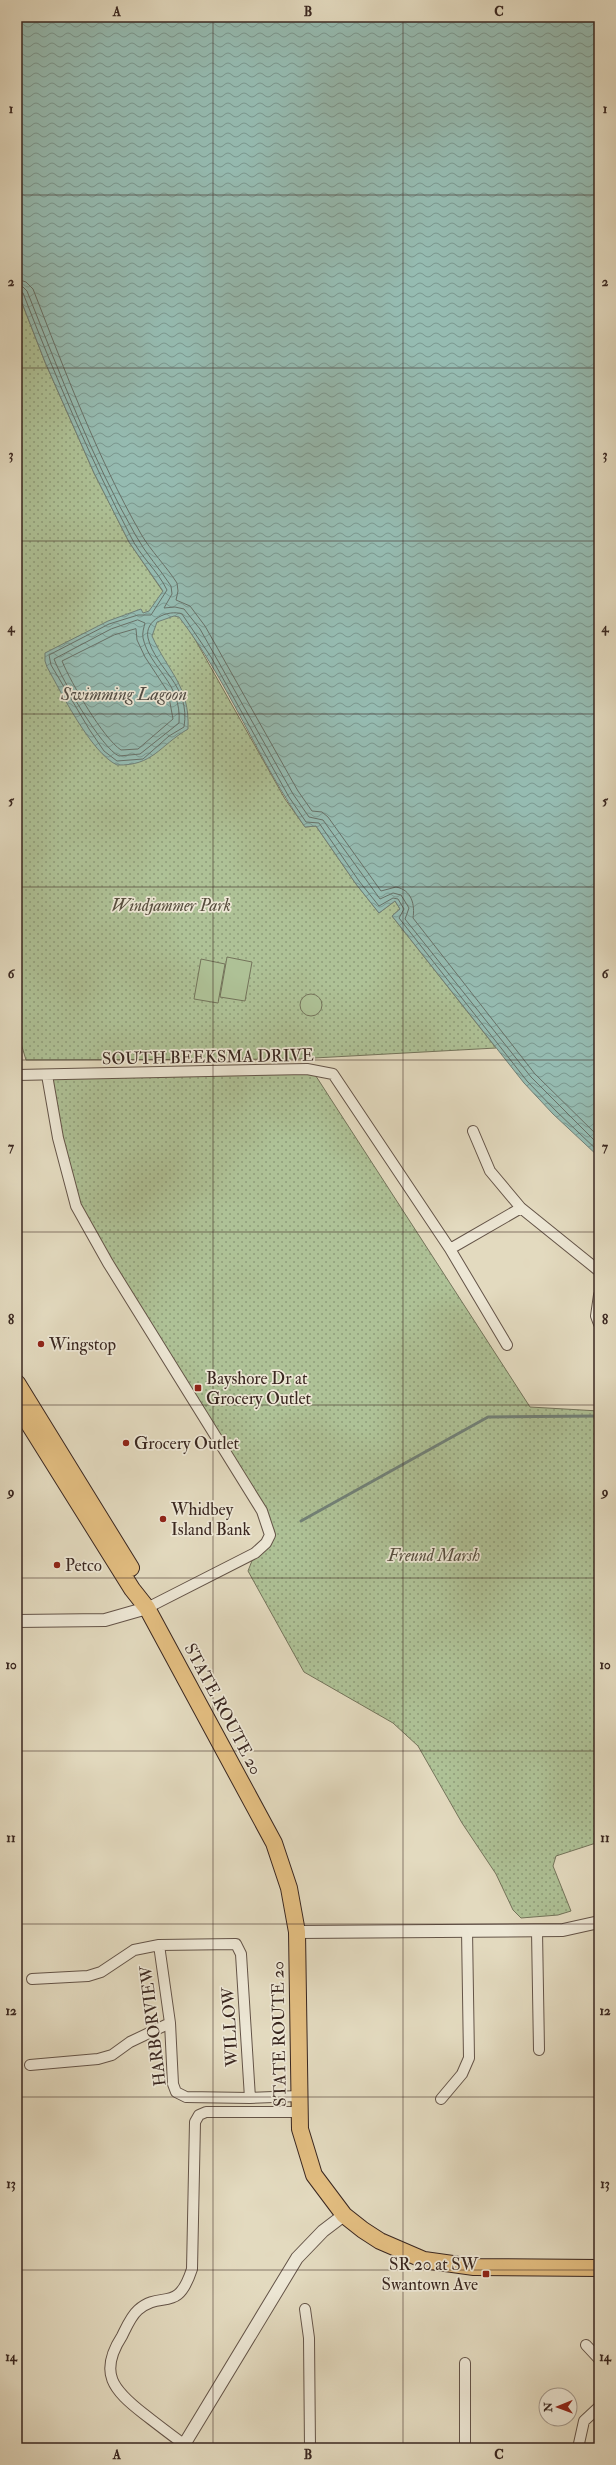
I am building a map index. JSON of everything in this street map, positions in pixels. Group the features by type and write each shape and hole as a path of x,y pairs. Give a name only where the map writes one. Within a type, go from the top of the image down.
{"main road":[{"name":"STATE ROUTE 20","path":"17,1383 135,1575 147,1608 274,1843 289,1888 297,1932 300,2129 314,2175 344,2215 380,2241 424,2260 474,2267 599,2268"},
{"name":"STATE ROUTE 20","path":"17,1405 132,1589 147,1608"}],"street":[{"name":"SOUTH BEEKSMA DRIVE","path":"17,1076 307,1069 333,1074 450,1249 507,1345"},
{"path":"17,1621 105,1620 147,1608 255,1553 266,1543 270,1535 262,1511 108,1263 76,1206 58,1138 47,1075"},
{"path":"473,1131 490,1171 521,1208 599,1271"},
{"path":"450,1249 521,1208"},
{"path":"599,1295 596,1316 599,1324"},
{"path":"297,1932 467,1930 537,1931 563,1930 599,1922"},
{"path":"441,2099 462,2074 469,2058 467,1930"},
{"path":"537,1931 539,2050"},
{"name":"WILLOW","path":"159,1945 236,1944 241,1954 250,2098"},
{"path":"32,1979 88,1976 100,1972 134,1950 159,1945"},
{"name":"HARBORVIEW","path":"159,1945 170,2023 173,2084 176,2092 186,2097 250,2098"},
{"path":"30,2065 98,2060 112,2055 130,2042 170,2023"},
{"path":"250,2098 299,2096"},
{"path":"299,2112 206,2112 199,2115 195,2122 192,2269 187,2284 178,2296 138,2310 113,2350 109,2364 113,2383 120,2396 185,2447 297,2258 323,2231 344,2215"},
{"path":"305,2309 309,2338 310,2448"},
{"path":"586,2345 599,2360"},
{"path":"465,2363 465,2448"},
{"path":"578,2448 584,2421 599,2407"}],"green space":[{"name":"Windjammer Park","path":"17,290 45,362 94,473 129,542 192,634 285,799 305,827 316,826 356,884 379,913 395,901 400,909 392,916 496,1048 296,1059 26,1060 17,1030"},
{"path":"227,957 252,962 245,1001 220,997"},
{"path":"201,959 225,964 218,1003 194,999"},
{"path":"311,994 319,997 322,1005 319,1013 311,1016 303,1013 300,1005 303,997"},
{"name":"Freund Marsh","path":"312,1070 530,1407 599,1411 599,1842 556,1856 553,1866 571,1911 558,1915 521,1918 513,1910 496,1874 462,1823 418,1746 393,1723 304,1672 248,1571 255,1553 266,1543 268,1522 76,1206 47,1075"}],"water":[{"name":"Swimming Lagoon","path":"17,17 599,17 599,1157 553,1114 524,1083 392,916 400,909 395,901 379,913 356,884 316,826 305,827 288,802 213,668 179,617 174,616 157,622 152,636 182,690 188,714 188,729 148,759 129,764 117,765 107,758 87,735 68,706 47,667 45,653 108,621 141,609 143,613 149,611 163,591 129,542 94,473 45,362 17,290"}],"waterway":[{"path":"301,1521 488,1417 599,1416"}],"place":[{"name":"Wingstop","path":"41,1344"},
{"name":"Bayshore Dr at Grocery Outlet","path":"198,1388"},
{"name":"Grocery Outlet","path":"126,1443"},
{"name":"Whidbey Island Bank","path":"163,1519"},
{"name":"Petco","path":"57,1565"},
{"name":"SR 20 at SW Swantown Ave","path":"486,2274"}]}
